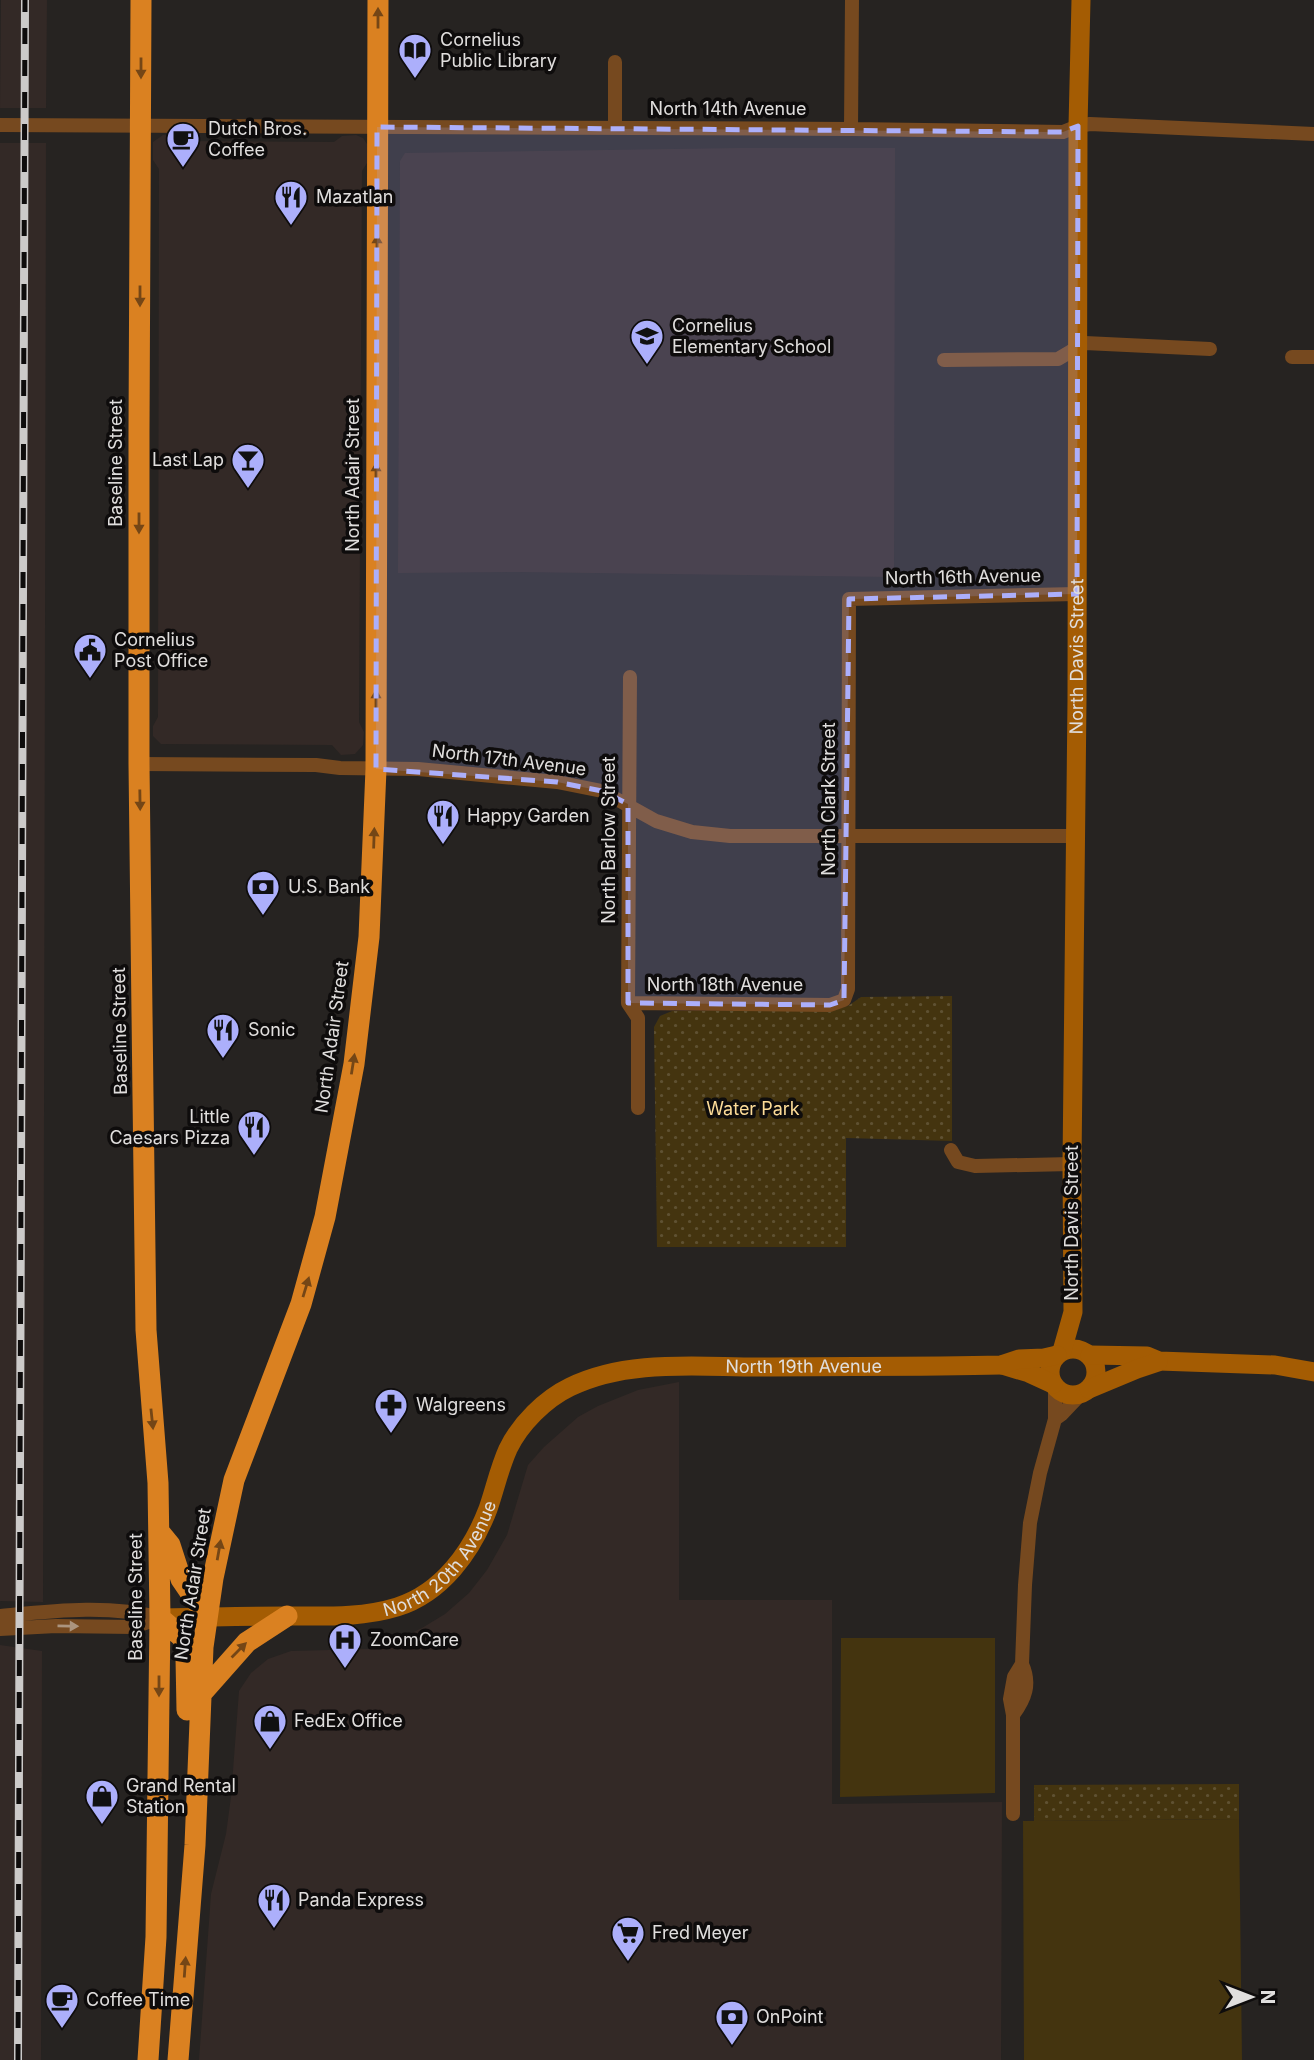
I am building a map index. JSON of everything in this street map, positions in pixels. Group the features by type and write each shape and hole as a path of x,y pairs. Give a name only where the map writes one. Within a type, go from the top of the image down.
{"highway":[{"name":"Baseline Street","path":"141,0 139,764 146,1330 158,1483 160,1618 156,1937 148,2060"},
{"name":"North Adair Street","path":"178,2060 195,1844 207,1617 221,1534 245,1447 301,1304 318,1244 338,1157 354,1064 369,937 376,769 378,0"},
{"path":"159,1531 170,1545 181,1579 207,1617"},
{"path":"201,1694 247,1642 286,1616"},
{"path":"160,1618 183,1638 187,1689 186,1809 195,1844"}],"main road":[{"name":"North Davis Street","path":"1073,1312 1078,126 1081,0"},
{"path":"1054,1386 1050,1369 1059,1353 1073,1312"},
{"path":"1073,1312 1097,1375 1084,1392"},
{"name":"North 19th Avenue","path":"1001,1365 1019,1359 1044,1358 1074,1349 1088,1354 1147,1356 1159,1361 1275,1365 1314,1372"},
{"name":"North 19th Avenue","path":"607,1373 671,1367 1001,1365 1029,1373 1069,1395 1084,1392 1159,1361"},
{"name":"North 20th Avenue","path":"160,1618 342,1615 397,1607 427,1592 454,1567 471,1546 509,1448 527,1421 559,1393 607,1373"}],"street":[{"path":"851,129 852,0"},
{"path":"614,128 615,62"},
{"name":"North 14th Avenue","path":"0,125 1063,132 1090,124 1314,134"},
{"path":"944,360 1058,359 1085,343 1210,349"},
{"path":"1292,357 1314,357"},
{"name":"North 16th Avenue","path":"849,599 1077,594"},
{"name":"North Clark Street","path":"844,1000 848,989 849,599"},
{"name":"North Barlow Street","path":"628,1003 630,677"},
{"name":"North 17th Avenue","path":"139,764 316,765 418,769 557,782 602,791 656,821 692,832 730,836 1075,836"},
{"name":"North 18th Avenue","path":"628,1003 830,1005 844,1000"},
{"name":"North 18th Avenue","path":"628,1003 638,1018 638,1108"},
{"path":"951,1150 958,1162 975,1166 1072,1164"},
{"path":"1013,1814 1013,1715 1010,1699 1014,1677 1022,1664 1030,1523 1042,1462 1055,1419 1054,1386"},
{"path":"1055,1419 1084,1392"},
{"path":"0,1616 46,1611 135,1611 160,1618"},
{"path":"0,1629 56,1626 134,1627 160,1618"}],"highlighted area":[{"path":"1078,126 1077,594 849,599 844,1000 830,1005 628,1003 628,804 602,791 557,782 376,769 377,127 1063,132"}],"shaded area":[{"path":"1,0 47,0 46,108 0,108"},
{"path":"163,135 175,136 183,141 334,142 342,136 356,135 363,138 367,144 367,163 362,171 359,722 364,732 363,745 355,754 341,755 332,745 161,744 153,736 153,726 158,717 159,169 153,160 153,142"},
{"path":"0,143 46,143 43,1602 0,1601"},
{"name":"Cornelius Elementary School","path":"895,148 894,577 398,573 400,161 405,153"},
{"path":"679,1382 679,1600 832,1600 832,1804 1002,1802 1001,2060 199,2060 211,1894 226,1834 239,1691 251,1673 268,1659 291,1651 368,1649 395,1641 445,1614 469,1593 487,1570 507,1535 528,1465 544,1447 578,1417 598,1406 638,1390"},
{"path":"0,1645 42,1651 41,2060 0,2060"}],"green space":[{"name":"Water Park","path":"952,996 952,1141 846,1138 846,1247 657,1247 654,1027 660,1016 672,1011 831,1011 848,1006 861,997"},
{"path":"841,1638 995,1638 995,1793 840,1797"},
{"path":"1239,1784 1239,1819 1034,1821 1034,1785"},
{"path":"1239,1819 1242,2060 1024,2060 1023,1821"}],"railway":[{"path":"18,2060 25,0"}],"place":[{"name":"Cornelius Public Library","path":"415,80"},
{"name":"Dutch Bros. Coffee","path":"183,169"},
{"name":"Mazatlan","path":"291,227"},
{"name":"Cornelius Elementary School","path":"647,366"},
{"name":"Last Lap","path":"248,490"},
{"name":"Cornelius Post Office","path":"90,680"},
{"name":"Happy Garden","path":"443,846"},
{"name":"U.S. Bank","path":"263,917"},
{"name":"Sonic","path":"223,1060"},
{"name":"Little Caesars Pizza","path":"254,1157"},
{"name":"Walgreens","path":"391,1435"},
{"name":"ZoomCare","path":"345,1670"},
{"name":"FedEx Office","path":"270,1751"},
{"name":"Grand Rental Station","path":"102,1826"},
{"name":"Panda Express","path":"274,1930"},
{"name":"Fred Meyer","path":"628,1963"},
{"name":"Coffee Time","path":"62,2030"},
{"name":"OnPoint","path":"732,2047"}]}
